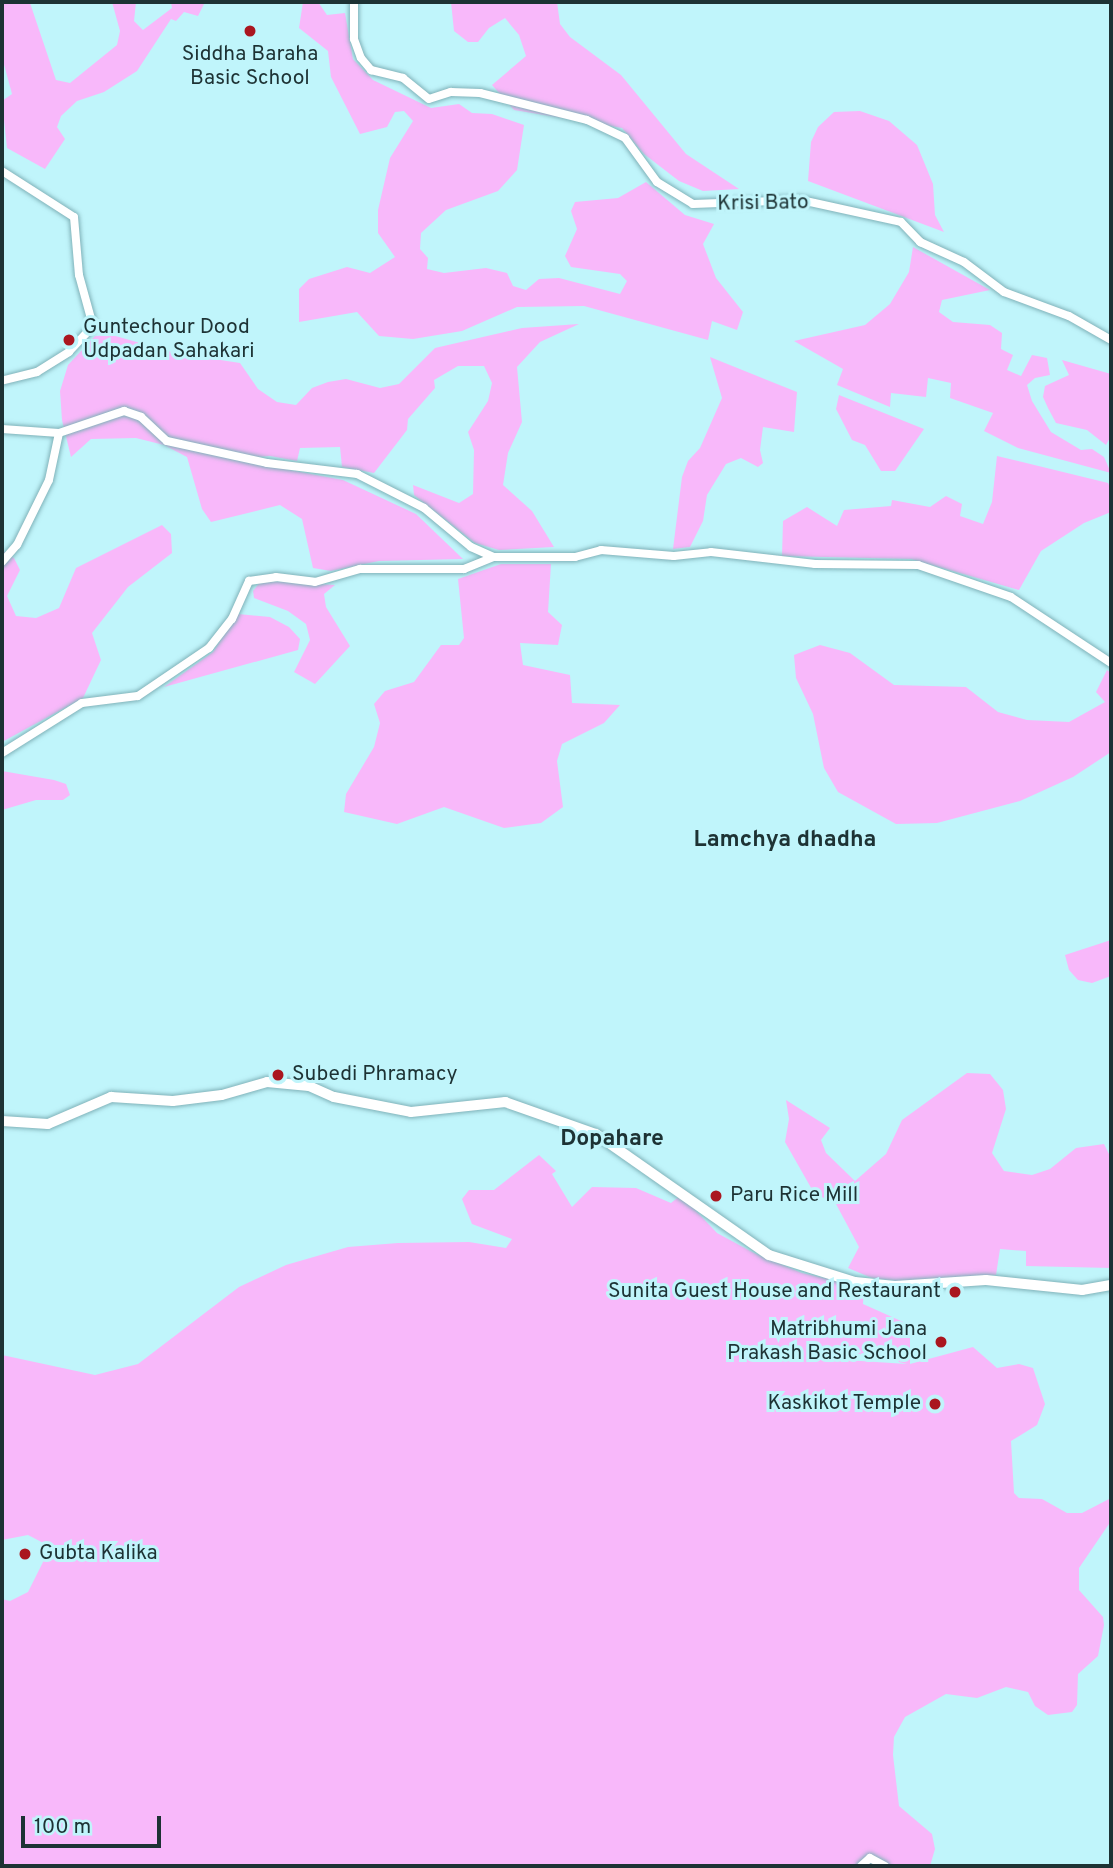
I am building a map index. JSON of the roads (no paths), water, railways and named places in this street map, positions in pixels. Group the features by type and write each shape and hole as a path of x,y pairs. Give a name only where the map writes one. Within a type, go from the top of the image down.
{"street":[{"name":"Krisi Bato","path":"355,2 354,39 361,58 371,70 403,78 429,99 451,92 480,93 587,120 625,138 657,182 693,204 801,200 901,222 920,242 964,262 1004,292 1069,316 1111,340"},
{"path":"2,171 74,217 79,275 93,326 69,352 37,372 2,382"},
{"path":"2,429 60,433 124,411 141,417 167,441 267,463 358,474 424,508 471,547 493,557"},
{"path":"2,562 17,545 49,480 60,433"},
{"path":"2,753 82,704 138,696 209,648 232,619 249,581 276,577 314,582 360,569 464,569 493,557 575,557 601,550 674,556 711,552 815,564 918,565 1011,597 1111,663"},
{"path":"2,1121 48,1124 111,1097 173,1101 222,1095 267,1082 309,1086 334,1097 411,1112 505,1102 596,1135 769,1255 855,1282 895,1286 986,1280 1082,1290 1111,1285"},
{"path":"861,1866 870,1858 885,1866"}],"place":[{"name":"Siddha Baraha Basic School","path":"250,31"},
{"name":"Guntechour Dood Udpadan Sahakari","path":"69,340"},
{"name":"Subedi Phramacy","path":"278,1075"},
{"name":"Paru Rice Mill","path":"716,1196"},
{"name":"Sunita Guest House and Restaurant","path":"955,1292"},
{"name":"Matribhumi Jana Prakash Basic School","path":"941,1342"},
{"name":"Kaskikot Temple","path":"935,1404"},
{"name":"Gubta Kalika","path":"25,1554"}],"district":[{"name":"Lamchya dhadha","path":"785,841"},
{"name":"Dopahare","path":"612,1140"}]}
